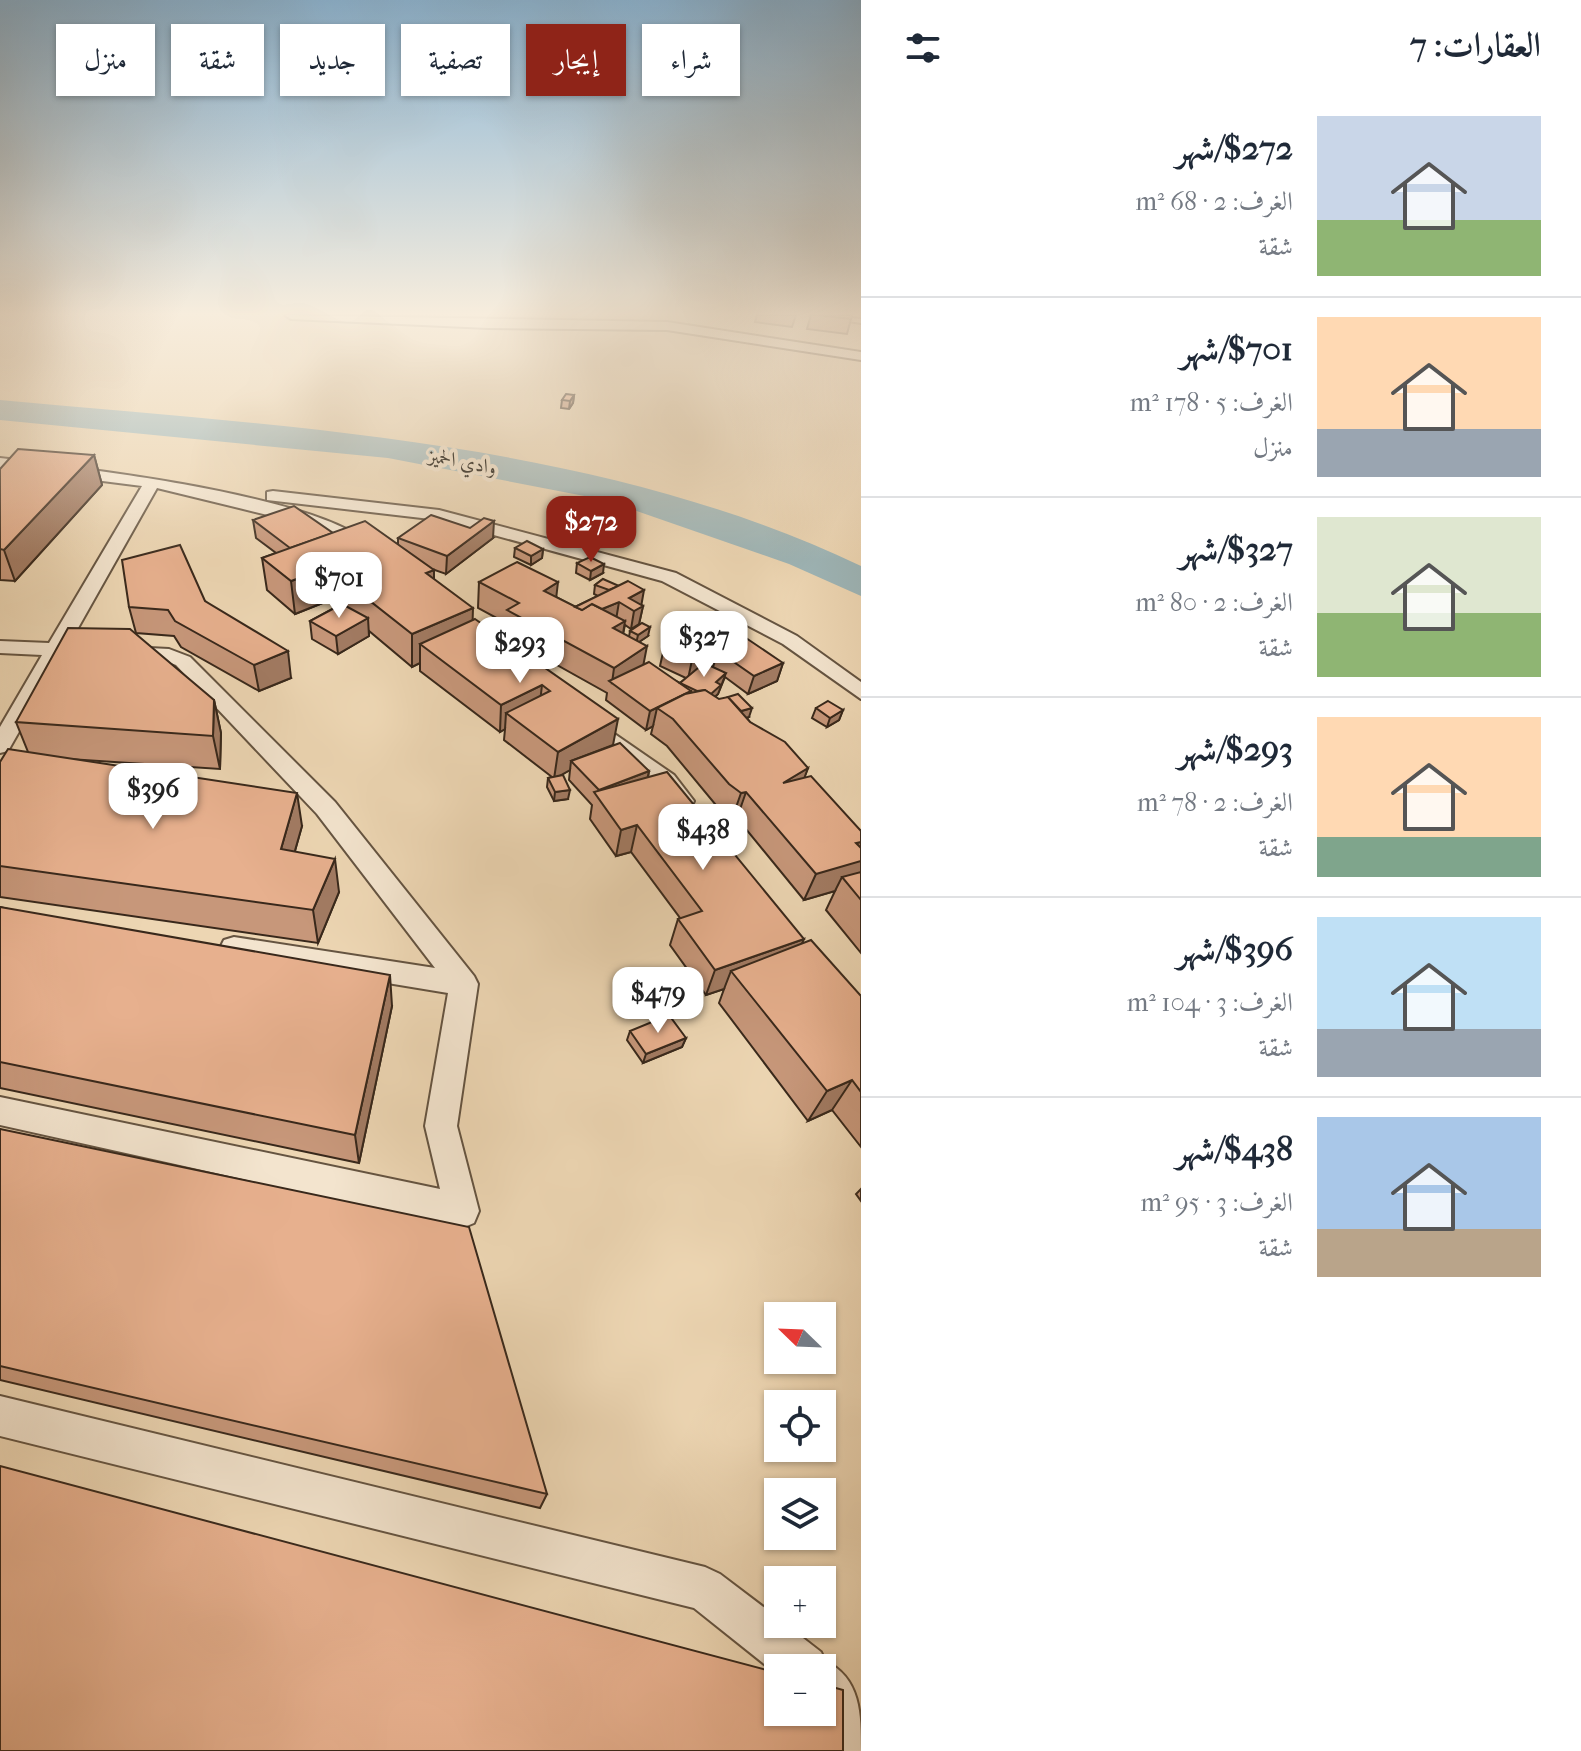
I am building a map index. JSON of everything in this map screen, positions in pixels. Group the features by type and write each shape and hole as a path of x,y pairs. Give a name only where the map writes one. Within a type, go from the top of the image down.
{"street":[{"path":"0,463 439,515 654,573 790,640 861,692"},
{"path":"152,482 323,523 390,566"},
{"path":"0,746 152,482"},
{"path":"0,647 169,655 183,661 326,808 464,984 441,1126 462,1211 0,1111"},
{"path":"570,709 666,781 694,818"},
{"path":"295,804 326,808"},
{"path":"201,943 464,984"},
{"path":"0,1416 705,1589 787,1654"},
{"path":"836,1702 861,1737"}],"building":[{"path":"18,449 94,455 4,550 0,549 0,469"},
{"path":"294,506 333,533 290,548 253,520"},
{"path":"431,515 470,528 484,518 494,521 447,556 398,538"},
{"path":"365,521 434,570 426,573 473,608 412,634 328,568 291,581 262,558"},
{"path":"527,541 543,549 531,556 515,548"},
{"path":"180,545 205,601 288,651 254,665 175,621 168,610 129,607 122,560"},
{"path":"590,557 604,564 591,571 577,563"},
{"path":"517,562 558,582 544,591 582,610 592,604 625,621 613,628 647,646 614,668 507,610 519,603 479,582"},
{"path":"603,579 619,586 609,590 595,585"},
{"path":"628,581 644,590 629,598 643,606 634,611 619,602 602,609 592,604 582,610 575,607"},
{"path":"342,604 368,618 336,636 310,621"},
{"path":"698,618 726,630 692,660 664,648"},
{"path":"475,619 618,719 558,752 506,713 550,691 542,685 501,705 420,644"},
{"path":"642,623 650,627 638,635 630,631"},
{"path":"68,628 130,629 214,700 213,736 16,722"},
{"path":"746,638 783,663 754,676 718,651"},
{"path":"649,662 691,691 650,711 609,681"},
{"path":"704,663 726,673 716,682 721,685 711,694 680,683"},
{"path":"705,690 719,699 728,697 750,722 785,742 808,768 783,783 811,776 861,831 861,842 856,843 861,848 861,861 816,874 746,792 741,793 729,784 673,719 657,708 685,694"},
{"path":"738,694 752,708 741,711 728,697"},
{"path":"828,701 843,710 830,718 816,708"},
{"path":"620,743 649,771 599,790 571,761"},
{"path":"8,749 297,793 281,849 335,859 313,910 0,866 0,762"},
{"path":"667,772 804,939 715,970 678,919 702,911 637,825 621,830 594,792"},
{"path":"563,775 570,790 555,792 548,778"},
{"path":"861,872 861,900 842,877"},
{"path":"0,907 390,975 355,1135 0,1062"},
{"path":"811,940 861,996 861,1092 852,1080 827,1091 731,971"},
{"path":"669,1015 686,1038 646,1054 630,1031"},
{"path":"0,1129 469,1227 547,1494 0,1366"},
{"path":"0,1466 764,1669 764,1726 836,1726 836,1688 843,1690 843,1751 0,1751"}],"waterway":[{"name":"وادي الحميز","path":"0,410 388,447 614,490 804,555 861,583"}]}
